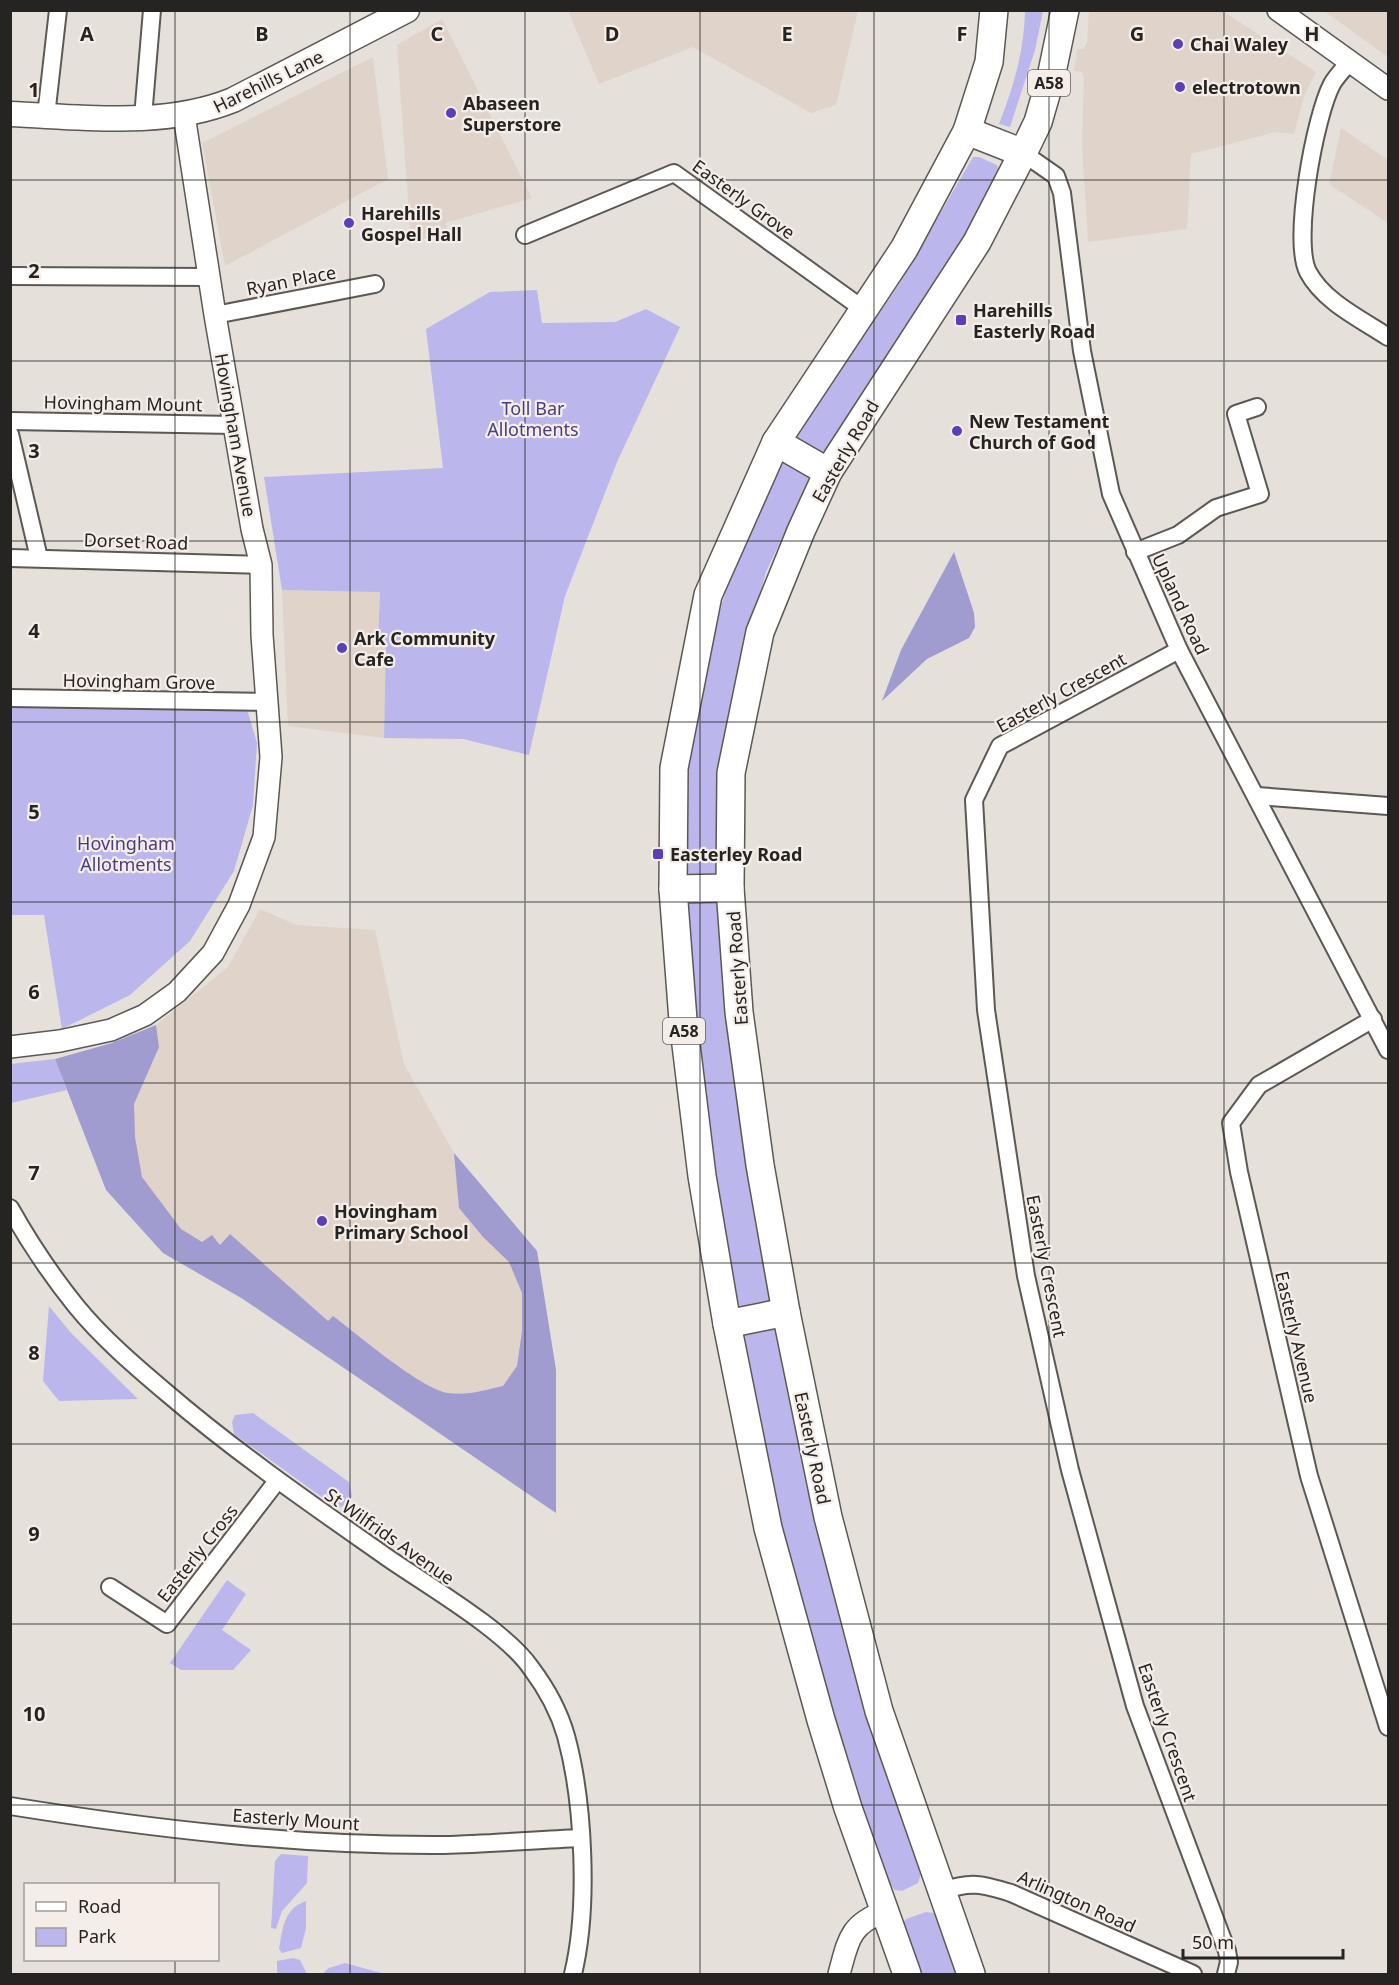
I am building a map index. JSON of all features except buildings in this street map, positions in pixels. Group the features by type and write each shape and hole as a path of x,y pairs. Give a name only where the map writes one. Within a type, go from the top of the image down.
{"main road":[{"name":"Harehills Lane","path":"10,114 143,117 184,115 233,100 408,10"},
{"name":"A58","path":"908,1974 884,1912 825,1731 768,1528 727,1324 702,1176 683,1020 673,890 674,768 708,595 776,442 904,249 967,131 989,62 994,10"},
{"name":"Easterly Road","path":"971,1974 873,1689 828,1517 786,1312 760,1165 740,1024 730,888 731,773 760,632 828,472 977,242 1023,153 1038,122 1065,11"},
{"path":"967,131 1023,153"},
{"path":"776,442 828,472"},
{"path":"673,890 730,888"},
{"path":"727,1324 786,1312"}],"street":[{"path":"46,116 58,10"},
{"path":"143,117 152,10"},
{"path":"1278,10 1389,89"},
{"path":"1348,62 1332,85 1314,147 1305,197 1302,251 1307,270 1317,286 1332,299 1389,337"},
{"name":"Hovingham Avenue","path":"10,1047 60,1041 111,1030 145,1015 177,992 213,953 239,905 264,837 271,757 261,565 252,529 208,277 184,115"},
{"name":"Upland Road","path":"1023,153 1056,176 1062,193 1082,351 1111,495 1179,650 1389,1050"},
{"name":"Easterly Grove","path":"525,235 674,173 863,309"},
{"path":"10,276 208,277"},
{"name":"Ryan Place","path":"215,315 375,284"},
{"path":"1135,552 1178,535 1216,508 1260,494 1236,414 1257,407"},
{"name":"Hovingham Mount","path":"10,421 234,424"},
{"path":"10,434 39,558"},
{"name":"Dorset Road","path":"10,558 261,565"},
{"name":"Easterly Crescent","path":"1179,650 1000,746 974,800 986,1010 1026,1276 1070,1470 1135,1706 1227,1951 1229,1962 1226,1974"},
{"name":"Hovingham Grove","path":"10,698 267,702"},
{"path":"1257,796 1389,806"},
{"name":"Easterly Avenue","path":"1373,1019 1259,1085 1231,1123 1239,1172 1309,1476 1389,1727"},
{"name":"St Wilfrids Avenue","path":"10,1208 30,1243 76,1306 136,1367 277,1481 496,1633 530,1665 551,1700 566,1735 575,1782 583,1902 573,1974"},
{"name":"Easterly Cross","path":"110,1587 167,1624 277,1481"},
{"name":"Easterly Mount","path":"10,1806 140,1826 334,1841 445,1845 580,1838"},
{"name":"Arlington Road","path":"942,1891 967,1883 983,1884 1011,1893 1193,1974"},
{"path":"839,1974 848,1944 857,1925 884,1912"}],"shaded area":[{"path":"1221,10 1316,72 1304,96 1294,134 1276,132 1191,154 1187,229 1088,242 1082,146 1084,77 1082,72 1074,71 1077,49 1083,49 1087,43 1089,11"},
{"path":"568,11 858,11 836,105 811,113 693,47 599,84"},
{"path":"1324,11 1388,11 1388,57"},
{"name":"Abaseen Superstore","path":"442,19 532,198 445,223 448,231 411,243 397,45"},
{"path":"373,57 388,179 225,266 202,143"},
{"path":"1341,128 1388,160 1388,223 1329,184"},
{"path":"954,552 974,613 975,627 969,638 927,659 882,701 901,650"},
{"path":"282,590 380,591 378,639 386,640 384,738 288,726"},
{"name":"Hovingham Primary School","path":"260,909 296,925 375,930 404,1064 454,1153 537,1251 556,1370 556,1513 243,1299 163,1253 106,1190 112,1043 156,1025 228,967"},
{"path":"156,1025 159,1047 134,1104 135,1137 142,1177 181,1229 202,1242 212,1235 220,1245 230,1234 328,1321 333,1316 389,1360 422,1382 455,1394 503,1386 517,1366 522,1331 522,1293 509,1262 483,1237 459,1208 454,1153 537,1251 556,1370 556,1513 243,1299 163,1253 106,1190 55,1059 112,1043"}],"green space":[{"path":"1025,11 1043,11 1035,50 1010,127 999,124 1017,68 1023,40"},
{"path":"973,157 979,157 997,165 999,172 969,233 826,450 818,453 798,440 796,434 898,286"},
{"name":"Toll Bar Allotments","path":"537,290 542,323 615,322 646,309 680,327 617,462 565,596 529,755 463,739 384,738 386,640 378,639 380,592 282,590 264,477 443,468 426,329 490,292"},
{"path":"781,460 808,475 808,482 766,572 728,717 721,757 717,872 715,876 691,876 684,868 688,755 702,675 734,561"},
{"name":"Hovingham Allotments","path":"11,706 247,709 257,743 253,805 234,871 190,941 130,995 62,1029 44,915 11,915"},
{"path":"718,899 770,1295 769,1303 742,1309 738,1304 713,1153 687,901"},
{"path":"55,1059 67,1090 11,1103 10,1064"},
{"path":"49,1306 71,1333 138,1399 59,1401 43,1381"},
{"path":"772,1327 776,1332 822,1538 858,1673 921,1874 918,1883 902,1891 895,1890 888,1882 865,1812 811,1635 777,1503 743,1341 746,1333"},
{"path":"253,1413 349,1482 352,1496 347,1505 337,1508 234,1434 232,1422 235,1415"},
{"path":"227,1580 246,1594 222,1630 251,1650 233,1670 181,1670 170,1663"},
{"path":"281,1854 308,1856 307,1883 282,1911 276,1929 271,1928 275,1861"},
{"path":"306,1901 306,1928 301,1948 282,1953 279,1949 285,1920 293,1909"},
{"path":"926,1912 934,1913 958,1974 922,1974 903,1923 906,1919"},
{"path":"293,1958 300,1960 307,1974 277,1974 277,1961"},
{"path":"345,1963 385,1974 322,1974 329,1968"}],"place":[{"name":"Chai Waley","path":"1178,44"},
{"name":"electrotown","path":"1180,87"},
{"name":"Abaseen Superstore","path":"451,113"},
{"name":"Harehills Gospel Hall","path":"349,223"},
{"name":"Harehills Easterly Road","path":"961,320"},
{"name":"New Testament Church of God","path":"957,431"},
{"name":"Ark Community Cafe","path":"342,648"},
{"name":"Easterley Road","path":"658,854"},
{"name":"Hovingham Primary School","path":"322,1221"}]}
